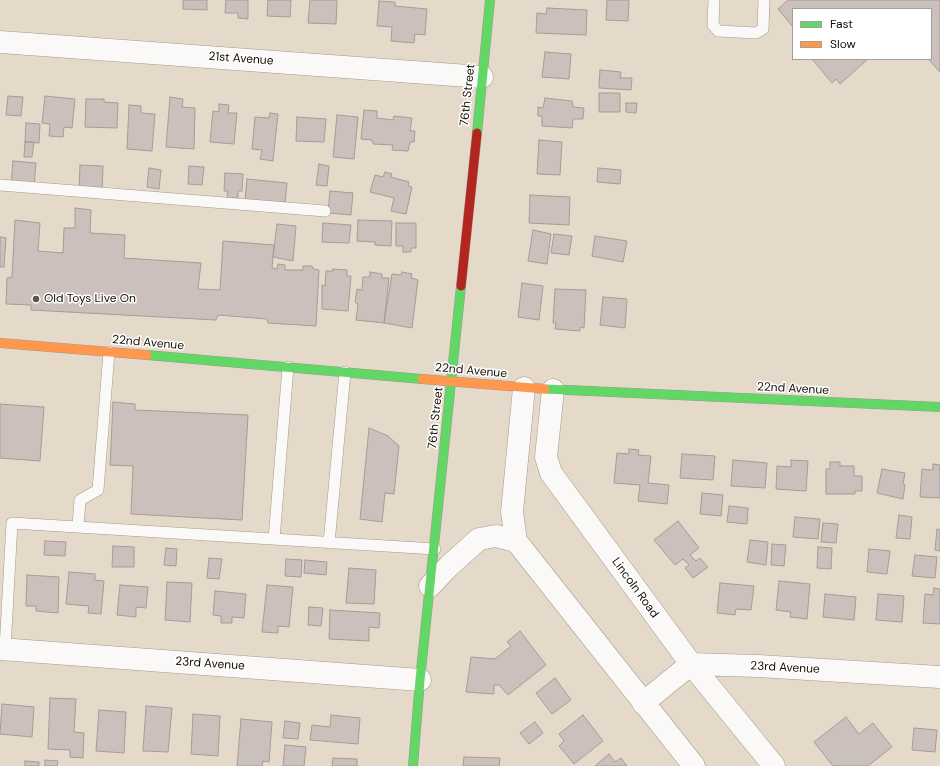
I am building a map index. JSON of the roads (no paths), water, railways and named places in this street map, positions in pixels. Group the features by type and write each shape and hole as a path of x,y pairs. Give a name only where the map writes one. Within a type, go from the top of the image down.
{"street":[{"name":"76th Street","path":"413,766 420,680 435,549 490,0"},
{"name":"21st Avenue","path":"0,42 482,77"},
{"name":"22nd Avenue","path":"0,343 553,390 940,407"},
{"path":"524,388 512,512 516,541 694,766"},
{"name":"Lincoln Road","path":"553,390 546,457 551,473 691,664 774,766"},
{"path":"430,586 448,566 479,539 496,536 516,541"},
{"name":"23rd Avenue","path":"2,649 420,680"},
{"path":"643,703 691,664"},
{"name":"23rd Avenue","path":"691,664 758,666 940,677"}],"lane":[{"path":"714,0 713,24 718,32 756,33 763,29 764,0"},
{"path":"0,185 325,212"},
{"path":"78,527 80,500 98,490 109,352"},
{"path":"274,539 288,367"},
{"path":"329,543 345,372"},
{"path":"2,649 12,523 435,549"}],"place":[{"name":"Old Toys Live On","path":"36,299"}]}
